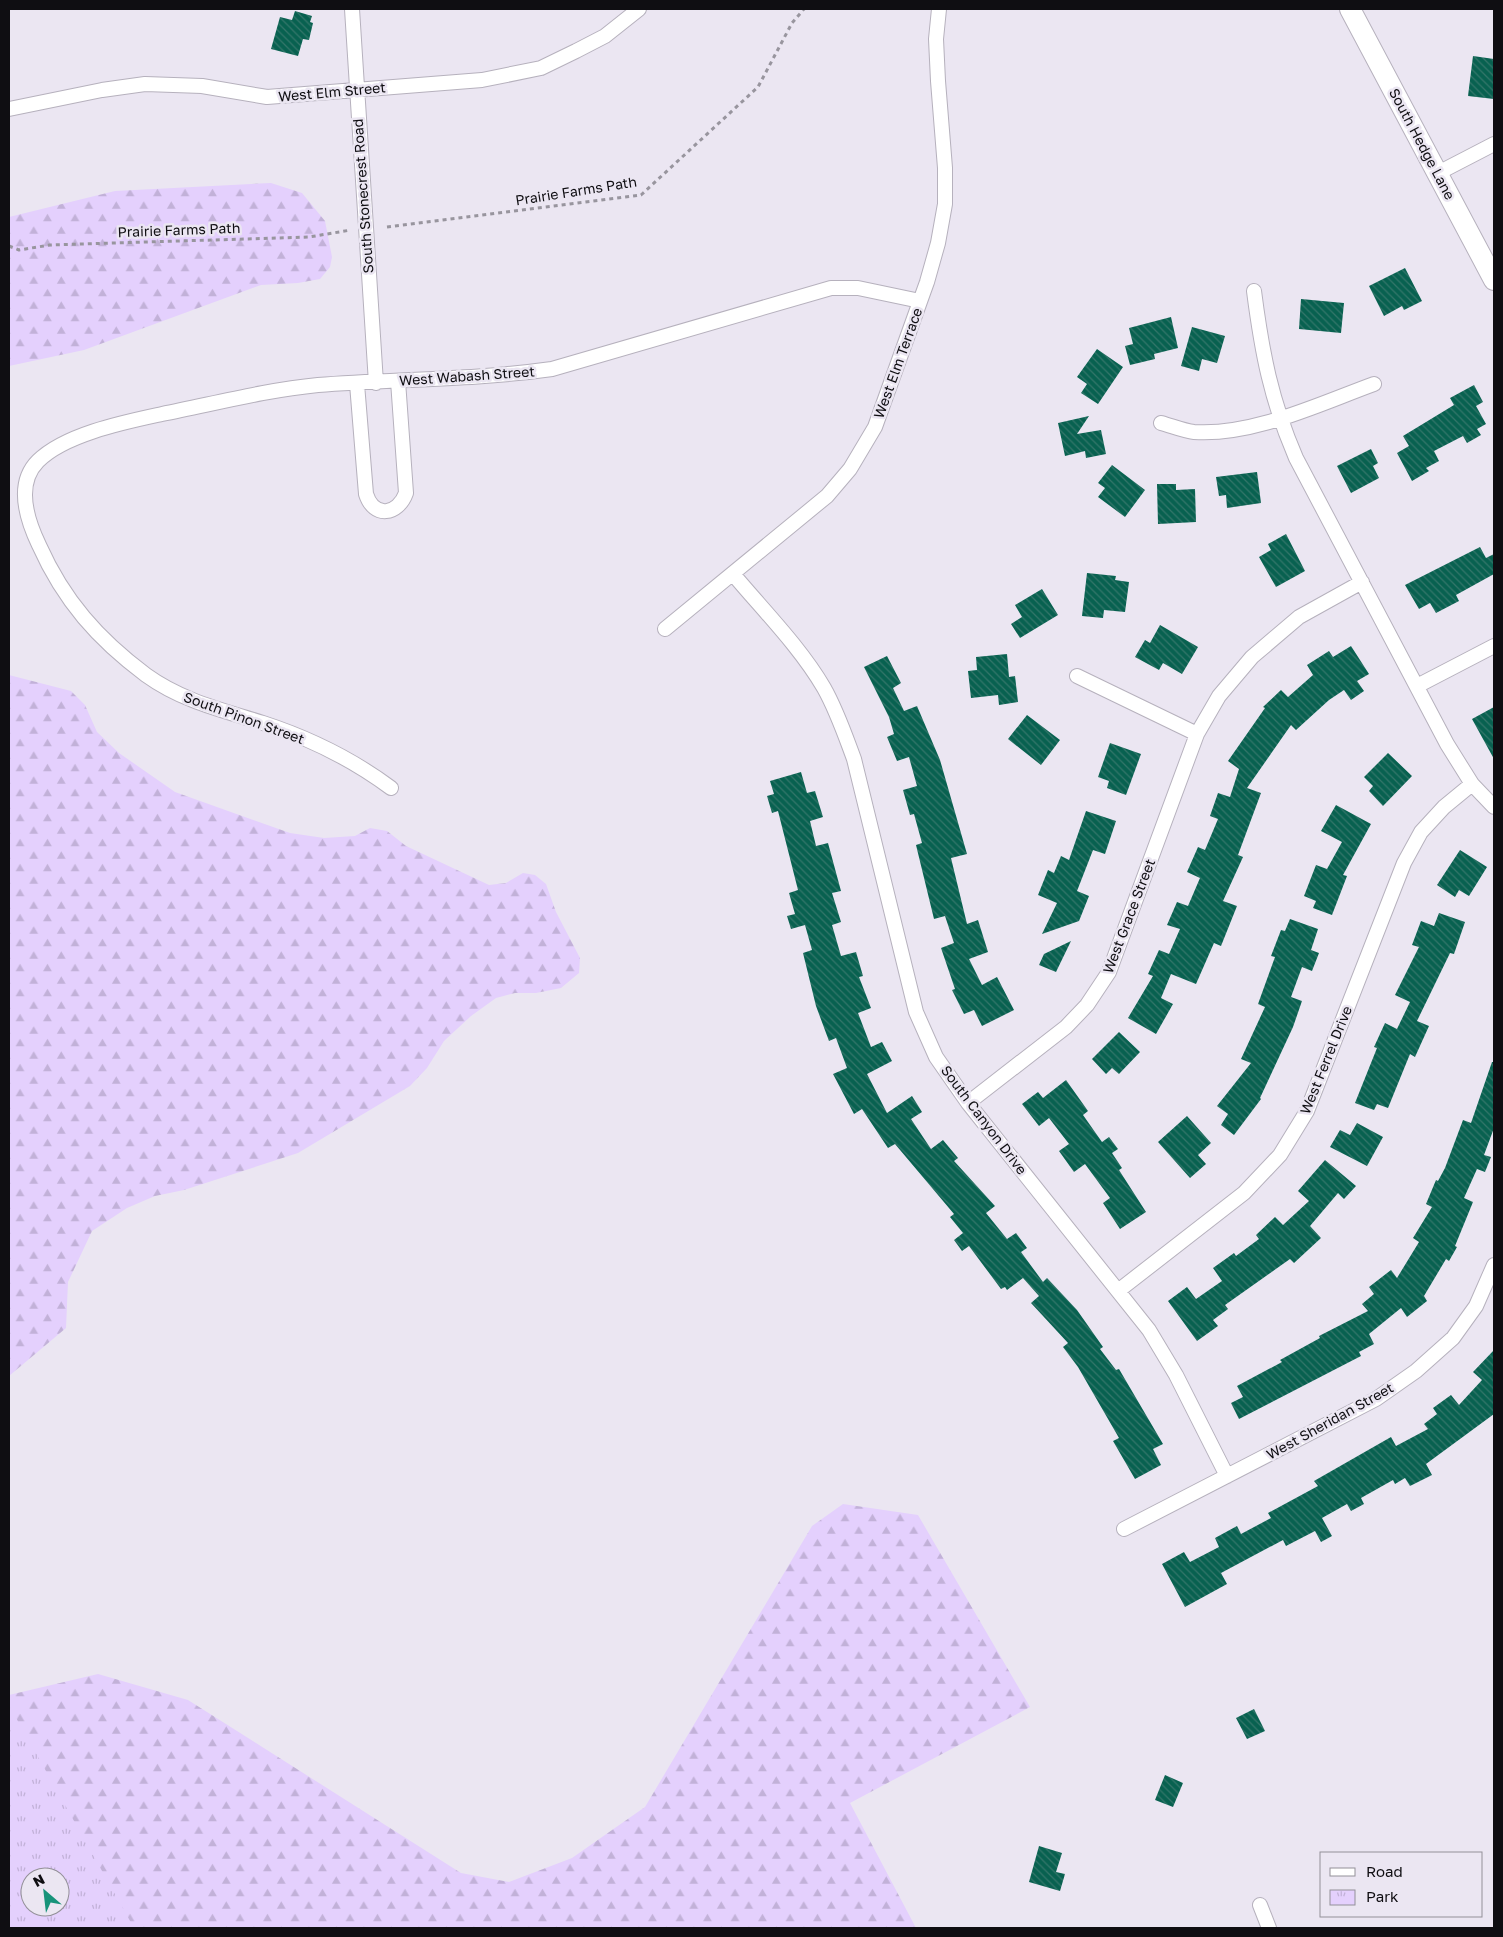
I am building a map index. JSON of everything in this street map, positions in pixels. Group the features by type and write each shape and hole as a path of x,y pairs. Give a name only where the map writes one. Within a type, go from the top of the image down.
{"street":[{"name":"South Stonecrest Road","path":"352,9 376,383"},
{"name":"West Elm Street","path":"9,109 102,90 145,84 202,86 267,97 482,80 540,68 605,36 639,9"},
{"name":"West Elm Terrace","path":"665,629 827,496 850,469 875,426 920,301 938,243 945,204 945,168 936,39 939,9"},
{"name":"South Hedge Lane","path":"1350,9 1494,280"},
{"path":"1438,173 1494,144"},
{"name":"West Wabash Street","path":"26,482 37,462 49,453 100,429 260,394 317,386 516,374 552,369 831,288 866,289 920,301"},
{"path":"1254,291 1262,352 1278,418 1296,458 1447,744 1472,784 1494,807"},
{"path":"357,384 366,494 370,505 377,511 386,511 399,505 406,492 398,381"},
{"path":"1161,423 1193,432 1234,430 1278,418 1374,384"},
{"name":"South Pinon Street","path":"26,482 25,502 31,526 54,576 100,637 148,676 185,698 215,710 265,724 327,749 359,764 391,788"},
{"name":"South Canyon Drive","path":"733,574 802,657 824,688 842,727 854,759 916,1012 936,1057 968,1103 1149,1330 1176,1375 1227,1476"},
{"name":"West Grace Street","path":"968,1103 1066,1027 1087,1005 1109,972 1197,734 1219,696 1252,657 1299,617 1362,582"},
{"path":"1417,686 1494,646"},
{"path":"1078,676 1197,734"},
{"name":"West Ferrel Drive","path":"1118,1291 1244,1193 1280,1155 1307,1111 1404,863 1421,832 1444,807 1472,784"},
{"name":"West Sheridan Street","path":"1124,1529 1376,1399 1416,1371 1453,1338 1476,1306 1494,1265"},
{"path":"1260,1905 1269,1928"}],"path":[{"name":"Prairie Farms Path","path":"387,227 641,196 758,87 792,23 804,9"},
{"name":"Prairie Farms Path","path":"9,246 19,250 50,245 309,237 351,230"}],"green space":[{"path":"271,183 302,193 325,221 332,257 330,267 320,279 298,283 261,285 84,350 9,366 9,217 115,191"},
{"path":"9,675 71,691 85,705 97,732 119,753 175,792 290,833 324,838 355,836 370,828 387,831 406,846 489,885 506,883 523,873 535,875 546,884 556,912 580,958 579,973 561,988 536,993 515,993 496,998 471,1016 444,1041 427,1068 410,1086 298,1153 184,1190 155,1196 127,1208 92,1231 68,1282 66,1328 9,1376"},
{"path":"843,1504 918,1515 1030,1707 850,1803 916,1928 49,1928 55,1917 70,1917 70,1867 57,1867 9,1716 9,1695 98,1674 188,1700 461,1873 509,1882 572,1858 645,1807 812,1526"},
{"path":"9,1705 134,1928 9,1928"}],"building":[{"path":"295,11 312,16 310,22 313,23 309,40 303,39 298,56 271,49 280,17 292,20"},
{"path":"1473,56 1494,59 1494,99 1468,96"},
{"path":"1405,268 1422,301 1404,310 1402,306 1384,316 1369,286"},
{"path":"1301,299 1344,303 1341,333 1299,329"},
{"path":"1171,317 1178,348 1154,354 1155,359 1130,365 1125,346 1133,344 1129,328"},
{"path":"1192,327 1225,336 1217,363 1202,359 1199,371 1181,366"},
{"path":"1097,349 1123,367 1098,404 1081,393 1087,384 1077,377"},
{"path":"1474,385 1483,402 1476,406 1486,424 1477,429 1481,435 1467,443 1463,436 1434,451 1439,461 1426,468 1429,471 1412,481 1397,453 1409,446 1403,436 1454,405 1450,398"},
{"path":"1089,416 1077,434 1101,430 1106,454 1086,458 1085,451 1065,456 1058,423"},
{"path":"1371,449 1378,463 1373,466 1379,478 1351,493 1337,466"},
{"path":"1112,465 1145,490 1125,517 1098,497 1105,488 1098,483"},
{"path":"1257,472 1261,503 1227,508 1226,495 1219,496 1216,477"},
{"path":"1157,484 1176,484 1176,490 1195,489 1196,522 1158,524"},
{"path":"1286,534 1305,571 1276,587 1259,557 1271,550 1268,544"},
{"path":"1480,547 1486,558 1494,554 1494,574 1456,595 1459,601 1436,613 1430,603 1419,609 1405,585"},
{"path":"1087,573 1116,576 1115,580 1129,582 1125,612 1104,610 1103,618 1082,616"},
{"path":"1042,589 1058,615 1020,638 1011,624 1022,617 1015,605"},
{"path":"1160,625 1198,647 1182,674 1163,663 1159,670 1135,657 1145,640 1150,643"},
{"path":"1351,646 1369,674 1357,681 1364,691 1351,700 1344,690 1329,700 1296,730 1291,725 1247,788 1261,793 1238,855 1243,857 1223,901 1237,906 1221,946 1214,943 1196,984 1171,974 1161,998 1173,1004 1156,1034 1128,1018 1153,976 1148,974 1159,950 1169,954 1180,929 1167,925 1177,902 1188,906 1200,878 1187,872 1198,847 1205,850 1218,819 1210,816 1218,793 1230,797 1239,769 1228,761 1265,708 1263,707 1281,690 1288,697 1313,675 1307,665 1329,651 1333,657"},
{"path":"1007,654 1009,677 1015,676 1018,702 999,705 998,695 971,698 968,671 977,670 976,657"},
{"path":"887,656 901,683 893,688 904,711 917,706 940,760 967,854 951,858 967,924 978,920 988,952 969,959 982,985 997,977 1014,1010 982,1026 974,1010 964,1014 952,990 955,989 941,948 954,943 945,916 934,919 916,845 922,843 914,814 910,815 903,790 917,786 909,757 897,761 887,737 894,734 889,717 864,667"},
{"path":"1494,707 1494,759 1472,719"},
{"path":"1027,715 1060,740 1041,765 1008,739"},
{"path":"1110,743 1141,754 1126,795 1107,788 1109,781 1098,777"},
{"path":"1388,753 1412,776 1383,806 1369,791 1373,786 1364,777"},
{"path":"801,772 807,793 815,791 823,817 810,821 816,846 828,843 841,891 832,893 841,922 832,925 841,956 856,952 863,976 859,977 871,1008 858,1013 871,1047 882,1042 892,1061 867,1074 887,1113 912,1096 922,1112 911,1119 931,1149 943,1140 958,1158 954,1161 995,1206 986,1213 1007,1239 1016,1233 1027,1248 1021,1252 1043,1282 1047,1278 1077,1310 1103,1347 1100,1349 1116,1370 1119,1369 1163,1444 1153,1449 1161,1465 1135,1479 1113,1441 1119,1438 1078,1367 1063,1347 1068,1343 1031,1303 1039,1296 1023,1278 1007,1290 1005,1287 1001,1289 969,1246 962,1251 954,1240 963,1233 950,1217 954,1214 895,1144 888,1148 862,1109 854,1114 833,1074 847,1068 836,1038 829,1041 816,1006 803,953 812,950 805,925 791,929 787,916 795,914 789,893 798,890 778,811 772,813 767,796 774,794 770,781"},
{"path":"1336,805 1371,824 1343,875 1347,876 1332,915 1313,908 1316,901 1304,896 1316,865 1327,869 1342,842 1321,831"},
{"path":"1086,811 1116,821 1105,854 1093,850 1077,891 1089,896 1079,921 1042,934 1057,903 1038,895 1048,870 1054,873 1061,856 1069,860"},
{"path":"1460,850 1487,867 1469,896 1459,890 1455,897 1437,885"},
{"path":"1439,913 1465,922 1454,954 1450,953 1417,1021 1429,1026 1415,1057 1410,1054 1388,1108 1377,1104 1374,1110 1355,1103 1377,1048 1374,1047 1385,1023 1397,1029 1410,1002 1395,995 1419,947 1412,945 1421,921 1434,926"},
{"path":"1290,919 1318,929 1311,950 1319,953 1312,971 1302,967 1291,997 1302,1001 1293,1027 1261,1099 1234,1135 1221,1125 1228,1114 1217,1106 1251,1063 1241,1059 1265,1007 1258,1004 1275,957 1271,956 1281,930 1285,931"},
{"path":"1071,941 1056,972 1039,965 1044,954"},
{"path":"1119,1032 1140,1052 1119,1074 1112,1068 1106,1074 1092,1059"},
{"path":"1492,1062 1494,1062 1494,1128 1484,1155 1491,1157 1485,1172 1477,1169 1464,1198 1473,1202 1455,1246 1457,1247 1449,1261 1446,1259 1424,1296 1427,1301 1407,1317 1401,1308 1369,1334 1374,1344 1359,1352 1361,1356 1239,1419 1231,1403 1243,1397 1237,1386 1282,1362 1280,1360 1320,1338 1319,1336 1368,1311 1362,1304 1374,1294 1369,1287 1391,1270 1397,1278 1419,1242 1413,1238 1432,1207 1426,1204 1436,1180 1438,1181 1445,1168 1463,1120 1471,1123"},
{"path":"1066,1080 1088,1111 1083,1115 1102,1142 1109,1137 1118,1149 1112,1153 1122,1168 1119,1170 1146,1212 1120,1229 1103,1203 1110,1198 1085,1164 1074,1172 1059,1151 1069,1144 1049,1118 1039,1126 1022,1104 1038,1092 1043,1098"},
{"path":"1187,1116 1211,1143 1198,1155 1206,1164 1190,1178 1158,1142"},
{"path":"1357,1123 1383,1137 1367,1166 1330,1147 1340,1130 1350,1135"},
{"path":"1325,1160 1356,1186 1344,1199 1338,1193 1310,1226 1321,1238 1294,1263 1290,1259 1225,1305 1228,1309 1213,1320 1218,1326 1197,1341 1168,1301 1187,1287 1196,1299 1222,1281 1213,1268 1234,1253 1236,1256 1259,1239 1256,1235 1275,1217 1283,1225 1309,1201 1298,1191"},
{"path":"1494,1350 1494,1414 1426,1464 1432,1475 1410,1486 1405,1478 1395,1484 1393,1480 1361,1498 1364,1504 1351,1511 1347,1504 1322,1518 1332,1536 1321,1542 1315,1531 1286,1546 1283,1540 1221,1573 1227,1584 1185,1607 1162,1564 1184,1552 1190,1562 1219,1547 1215,1538 1237,1526 1241,1534 1271,1518 1268,1513 1318,1486 1314,1481 1391,1437 1396,1446 1428,1429 1424,1424 1437,1414 1433,1408 1451,1395 1459,1405 1482,1380 1473,1372"},
{"path":"1254,1709 1265,1731 1247,1739 1236,1718"},
{"path":"1165,1775 1183,1783 1173,1807 1155,1800"},
{"path":"1039,1846 1062,1853 1056,1872 1065,1874 1060,1891 1029,1882"}]}
